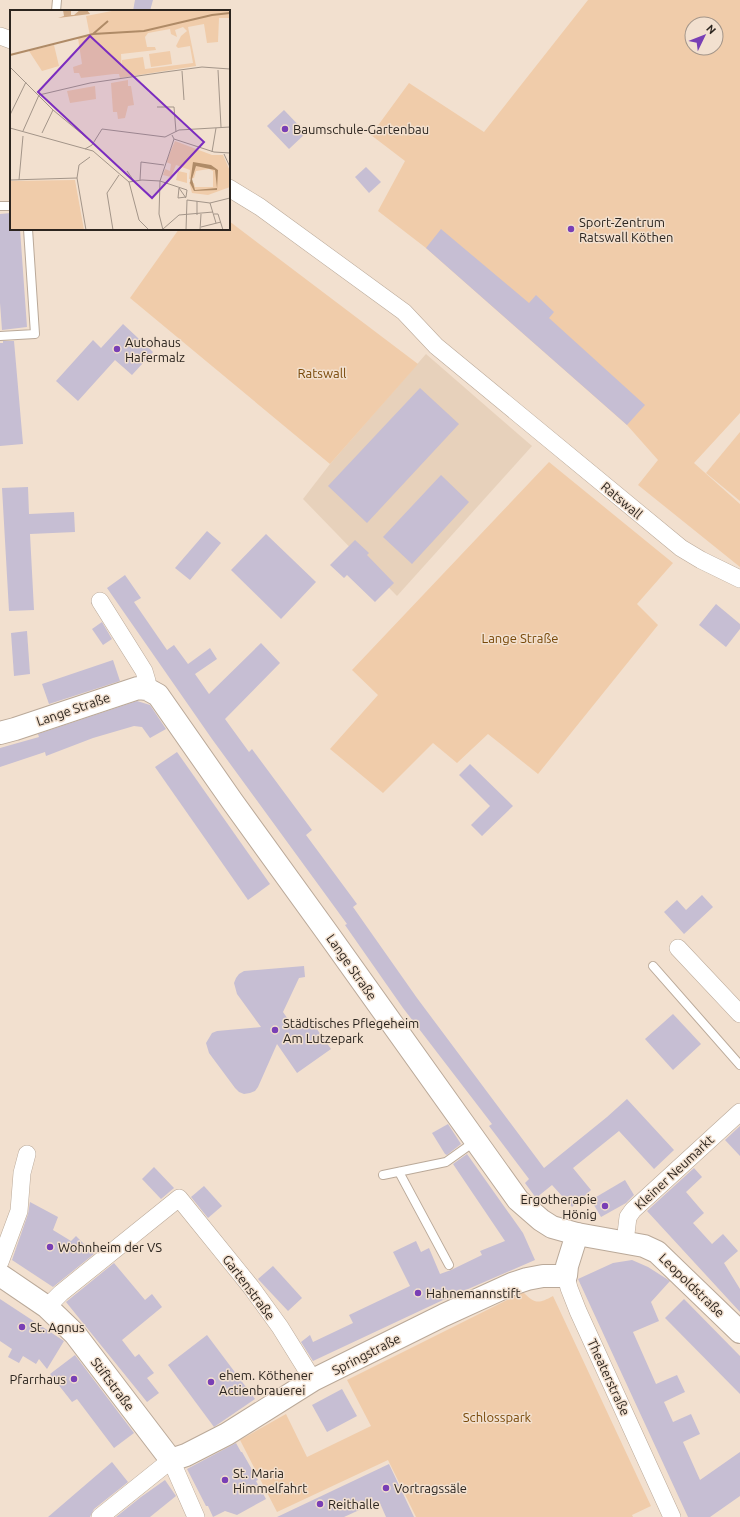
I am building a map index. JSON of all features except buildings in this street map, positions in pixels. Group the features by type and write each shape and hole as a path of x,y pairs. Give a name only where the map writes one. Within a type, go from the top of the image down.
{"main road":[{"name":"Lange Straße","path":"0,732 15,729 128,690 138,688 147,689 158,695 475,1142 518,1200 541,1220 552,1226 573,1233"},
{"name":"Leopoldstraße","path":"573,1233 650,1248 664,1257 740,1332"},
{"name":"Theaterstraße","path":"566,1276 573,1233"},
{"name":"Stiftstraße","path":"0,1275 47,1307 75,1334 171,1460"},
{"name":"Springstraße","path":"171,1460 186,1455 227,1434 313,1380 466,1301 527,1279 543,1276 566,1276"}],"street":[{"path":"0,36 10,40"},
{"name":"Ratswall","path":"230,189 260,207 404,312 436,346 681,548 701,560 740,579"},
{"path":"100,601 144,671 147,681 147,689"},
{"path":"678,948 740,1014"},
{"name":"Kleiner Neumarkt","path":"625,1242 628,1217 632,1210 740,1112"},
{"path":"0,1262 18,1211 22,1173 27,1154"},
{"name":"Gartenstraße","path":"47,1307 61,1293 179,1198 251,1287 280,1327 313,1380"},
{"name":"Theaterstraße","path":"566,1276 576,1306 672,1517"},
{"name":"Springstraße","path":"100,1517 171,1460"},
{"name":"Stiftstraße","path":"171,1460 196,1517"}],"lane":[{"path":"56,10 57,0"},
{"path":"0,336 35,334 28,230"},
{"path":"653,966 740,1065"},
{"path":"383,1176 446,1162 475,1142"},
{"path":"399,1172 449,1265"}],"shaded area":[{"path":"426,354 532,446 397,596 303,499 330,464"}],"green space":[{"name":"Sport-Zentrum Ratswall Köthen","path":"588,0 740,0 740,413 694,463 740,504 740,567 638,485 658,460 627,425 426,248 378,211 405,161 371,135 409,83 484,132"},
{"name":"Ratswall","path":"230,222 418,364 330,464 130,298 178,230 230,230"},
{"path":"740,432 740,501 706,473"},
{"name":"Lange Straße","path":"549,462 673,563 637,604 658,625 538,774 488,734 457,763 433,743 383,793 330,749 378,695 352,670"},
{"name":"Schlosspark","path":"523,1292 537,1302 553,1296 651,1506 632,1515 633,1517 416,1517 388,1460 277,1512 240,1440 286,1414 307,1457 371,1426 347,1380"}],"place":[{"name":"Baumschule-Gartenbau","path":"285,129"},
{"name":"Sport-Zentrum Ratswall Köthen","path":"571,229"},
{"name":"Autohaus Hafermalz","path":"117,349"},
{"name":"Städtisches Pflegeheim Am Lutzepark","path":"275,1030"},
{"name":"Ergotherapie Hönig","path":"605,1206"},
{"name":"Wohnheim der VS","path":"50,1247"},
{"name":"Hahnemannstift","path":"418,1293"},
{"name":"St. Agnus","path":"22,1327"},
{"name":"Pfarrhaus","path":"74,1379"},
{"name":"ehem. Köthener Actienbrauerei","path":"211,1382"},
{"name":"St. Maria Himmelfahrt","path":"225,1480"},
{"name":"Vortragssäle","path":"386,1488"},
{"name":"Reithalle","path":"320,1504"}]}
